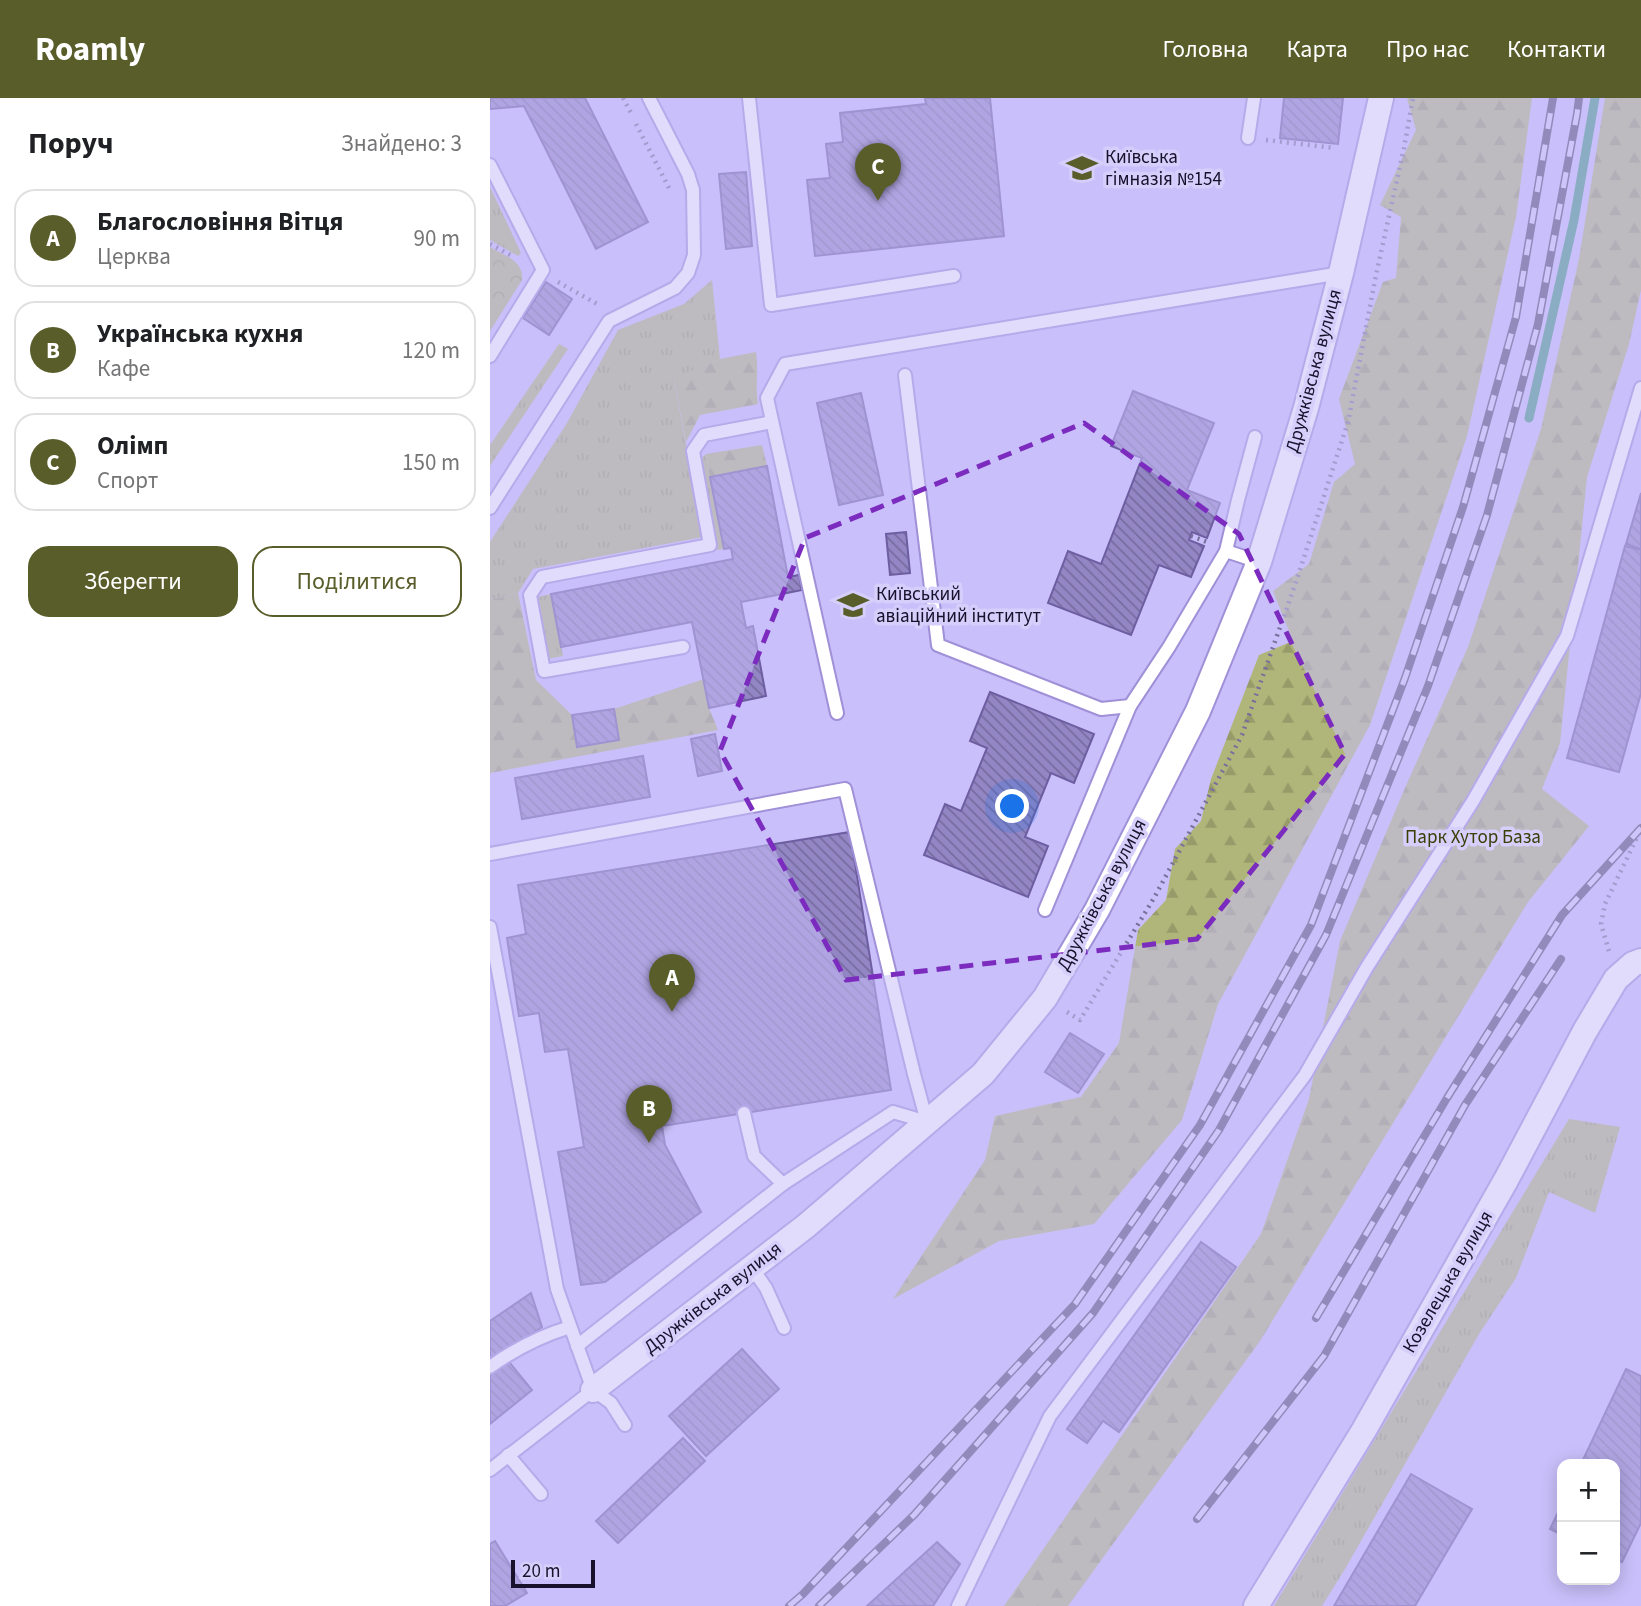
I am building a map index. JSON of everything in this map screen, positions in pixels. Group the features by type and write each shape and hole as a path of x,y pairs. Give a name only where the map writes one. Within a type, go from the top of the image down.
{"street":[{"name":"Дружківська вулиця","path":"593,1390 806,1226 983,1074 1045,998 1097,910 1198,711 1259,562 1306,408 1341,273 1381,98"},
{"name":"Козелецька вулиця","path":"1256,1606 1364,1430 1616,979 1633,964 1641,961"}],"lane":[{"path":"490,508 609,321 675,288 688,273 694,255 693,190 688,174 649,98"},
{"path":"749,98 771,306 954,276"},
{"path":"1248,138 1254,98"},
{"path":"490,165 543,270 490,356"},
{"path":"837,713 766,398 785,364 1341,273"},
{"path":"905,376 938,645 1101,709 1130,706"},
{"path":"958,1606 1050,1416 1305,1075 1367,967 1473,801 1567,636 1641,388"},
{"path":"682,646 544,671 530,595 542,578 710,545 693,451 704,435 772,422"},
{"path":"1045,910 1130,706 1169,648 1222,549 1255,437"},
{"path":"1222,549 1259,562"},
{"path":"490,854 845,789 927,1122"},
{"path":"490,927 557,1289 593,1390 611,1403 625,1425"},
{"path":"577,1346 783,1184 893,1112 927,1122"},
{"path":"744,1113 754,1156 783,1184"},
{"path":"752,1268 766,1288 784,1328"},
{"path":"490,1367 511,1352 545,1335 570,1327"},
{"name":"Дружківська вулиця","path":"490,1470 593,1390"},
{"path":"508,1455 541,1493"}],"path":[{"path":"626,98 673,190"},
{"path":"1248,138 1335,148"},
{"path":"541,273 599,304 592,316"},
{"path":"1191,536 1222,549"},
{"path":"1606,941 1601,924 1605,904 1641,829"}],"highlighted area":[{"path":"1084,423 1239,534 1345,754 1197,939 846,980 720,751 805,538"}],"green space":[{"path":"1407,98 1532,98 1516,217 1467,436 1370,725 1218,1004 1182,1120 1094,1224 999,1241 893,1299 985,1160 995,1116 1081,1097 1119,1043 1138,930 1166,900 1175,849 1201,821 1211,779 1259,655 1293,641 1273,591 1309,564 1334,482 1355,464 1339,399 1383,282 1396,278 1401,217 1380,205 1416,130"},
{"name":"Парк Хутор База","path":"1605,98 1641,98 1641,290 1629,344 1587,477 1560,743 1542,789 1589,826 1528,902 1260,1341 1068,1606 1004,1606 1261,1234 1309,1099 1340,941 1468,647 1541,429 1579,259"},
{"path":"490,187 521,253 518,256 490,240"},
{"path":"490,247 517,264 522,280 490,331"},
{"path":"712,280 720,359 674,379 703,537 533,569 518,593 490,600 490,542 567,423 618,330 684,304"},
{"path":"559,344 568,349 490,466 490,445"},
{"path":"756,352 758,404 700,415 686,442 674,378 720,359"},
{"path":"762,445 767,466 710,477 706,454"},
{"path":"706,454 724,549 716,550 700,460"},
{"path":"518,593 536,680 572,715 577,746 619,740 614,709 704,679 709,708 718,730 490,773 490,600"},
{"path":"551,594 563,656 547,659 536,601 538,597"},
{"path":"1569,1119 1620,1127 1595,1213 1549,1192 1516,1278 1479,1334 1322,1606 1274,1606"}],"building":[{"path":"490,98 585,98 648,222 596,249 524,106 490,109"},
{"path":"925,98 990,98 1004,236 815,256 807,180 830,178 826,144 843,142 840,113 926,104"},
{"path":"1284,98 1343,98 1338,144 1280,138"},
{"path":"746,172 752,246 726,249 719,174"},
{"path":"546,282 572,299 549,335 523,318"},
{"path":"1133,391 1214,423 1187,490 1220,503 1207,538 1192,532 1189,540 1204,546 1191,577 1159,565 1131,635 1048,603 1068,551 1101,564 1142,458 1111,446"},
{"path":"861,393 883,495 839,505 817,403"},
{"path":"767,466 788,577 799,575 802,590 741,602 746,628 753,626 766,696 709,708 692,622 561,647 551,594 733,559 731,548 724,549 710,477"},
{"path":"1641,493 1641,549 1626,544"},
{"path":"906,532 910,573 890,575 886,534"},
{"path":"1625,546 1641,550 1641,693 1619,772 1567,758"},
{"path":"990,692 1094,734 1074,783 1051,773 1025,837 1048,846 1028,897 924,855 945,804 961,811 987,748 970,741"},
{"path":"614,709 619,740 577,747 572,715"},
{"path":"715,734 722,771 698,776 691,739"},
{"path":"643,756 650,797 522,819 515,778"},
{"path":"850,832 891,1090 662,1126 665,1145 701,1212 605,1282 581,1285 558,1152 584,1147 568,1049 545,1052 539,1013 519,1016 507,938 526,934 518,885"},
{"path":"1070,1033 1104,1054 1078,1093 1045,1072"},
{"path":"1201,1242 1236,1267 1119,1432 1103,1421 1087,1443 1067,1429"},
{"path":"531,1293 542,1327 490,1362 490,1321"},
{"path":"742,1349 779,1389 706,1456 669,1416"},
{"path":"506,1358 532,1390 490,1424 490,1370"},
{"path":"1626,1369 1641,1376 1641,1523 1622,1562 1620,1459 1583,1459"},
{"path":"683,1438 705,1461 618,1543 596,1521"},
{"path":"1411,1474 1472,1509 1415,1606 1334,1606"},
{"path":"1557,1514 1557,1532 1550,1529"},
{"path":"495,1541 527,1593 505,1606 490,1606 490,1544"},
{"path":"937,1542 960,1564 933,1606 867,1606"}],"waterway":[{"path":"1529,418 1574,220 1595,98"}],"railway":[{"path":"789,1606 1075,1304 1200,1125 1311,925 1405,678 1463,507 1516,317 1553,98"},
{"path":"819,1606 914,1515 1093,1313 1219,1130 1326,935 1428,686 1487,515 1538,324 1579,98"},
{"path":"1316,1318 1447,1098 1562,915 1641,828"},
{"path":"1197,1519 1324,1356 1465,1105 1561,959"}],"place":[{"name":"Київська гімназія №154","path":"1082,168"},
{"name":"Олімп","path":"878,201"},
{"name":"Київський авіаційний інститут","path":"853,605"},
{"name":"Благословіння Вітця","path":"672,1012"},
{"name":"Українська кухня","path":"649,1143"}]}
